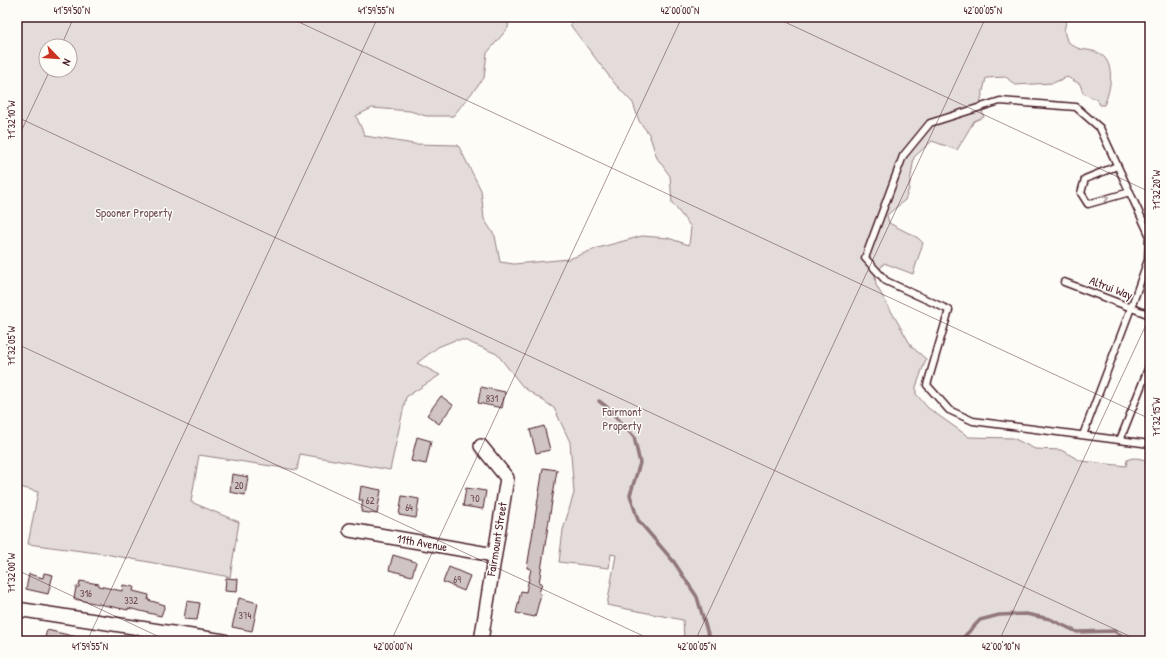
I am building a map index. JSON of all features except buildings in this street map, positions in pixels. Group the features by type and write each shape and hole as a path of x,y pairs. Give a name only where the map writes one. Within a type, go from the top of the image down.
{"street":[{"name":"Fairmount Street","path":"481,446 507,478 481,641"},
{"name":"11th Avenue","path":"350,530 494,555"},
{"path":"17,610 224,641"}],"lane":[{"path":"1083,435 1148,260 1149,234 1100,128 1076,108 1000,101 930,123 903,156 865,258 886,281 948,310 927,385 949,410 973,421 1150,444"},
{"path":"1118,166 1085,179 1081,193 1088,204 1130,192"},
{"name":"Altrui Way","path":"1064,282 1150,315"},
{"path":"1120,440 1150,364"}],"green space":[{"path":"17,17 509,17 508,28 487,53 484,78 453,116 426,116 410,111 372,108 356,116 365,136 414,144 458,145 481,190 484,219 495,236 500,262 514,264 569,259 598,248 642,236 668,238 689,245 691,227 672,203 670,176 657,158 649,134 639,121 633,103 615,84 571,26 570,17 1067,17 1064,31 1067,41 1078,48 1096,52 1103,56 1110,68 1109,91 1104,105 1100,105 1097,100 1083,93 1080,84 1067,77 1053,83 1015,85 1006,77 986,78 980,104 984,117 974,121 957,150 932,141 914,157 909,189 905,200 887,215 889,223 918,238 923,243 913,274 884,263 875,276 876,285 912,347 926,359 916,387 916,394 928,408 969,437 1013,438 1035,449 1061,450 1081,461 1126,466 1127,460 1132,458 1150,462 1150,641 684,641 683,620 607,605 616,555 611,554 609,568 559,562 563,530 574,493 570,442 554,408 523,387 497,354 464,340 455,340 438,347 417,363 440,375 406,397 390,470 300,454 297,470 199,455 191,502 239,522 230,577 105,554 28,544 38,492 17,486"}],"waterway":[{"path":"599,401 608,408 634,437 640,463 630,495 638,520 674,562 697,597 707,631 712,641"},
{"path":"960,641 980,620 999,615 1026,614 1050,619 1077,632 1114,631 1131,641"}],"park label":[{"name":"Spooner Property","path":"134,213"},
{"name":"Fairmont Property","path":"622,419"}]}
